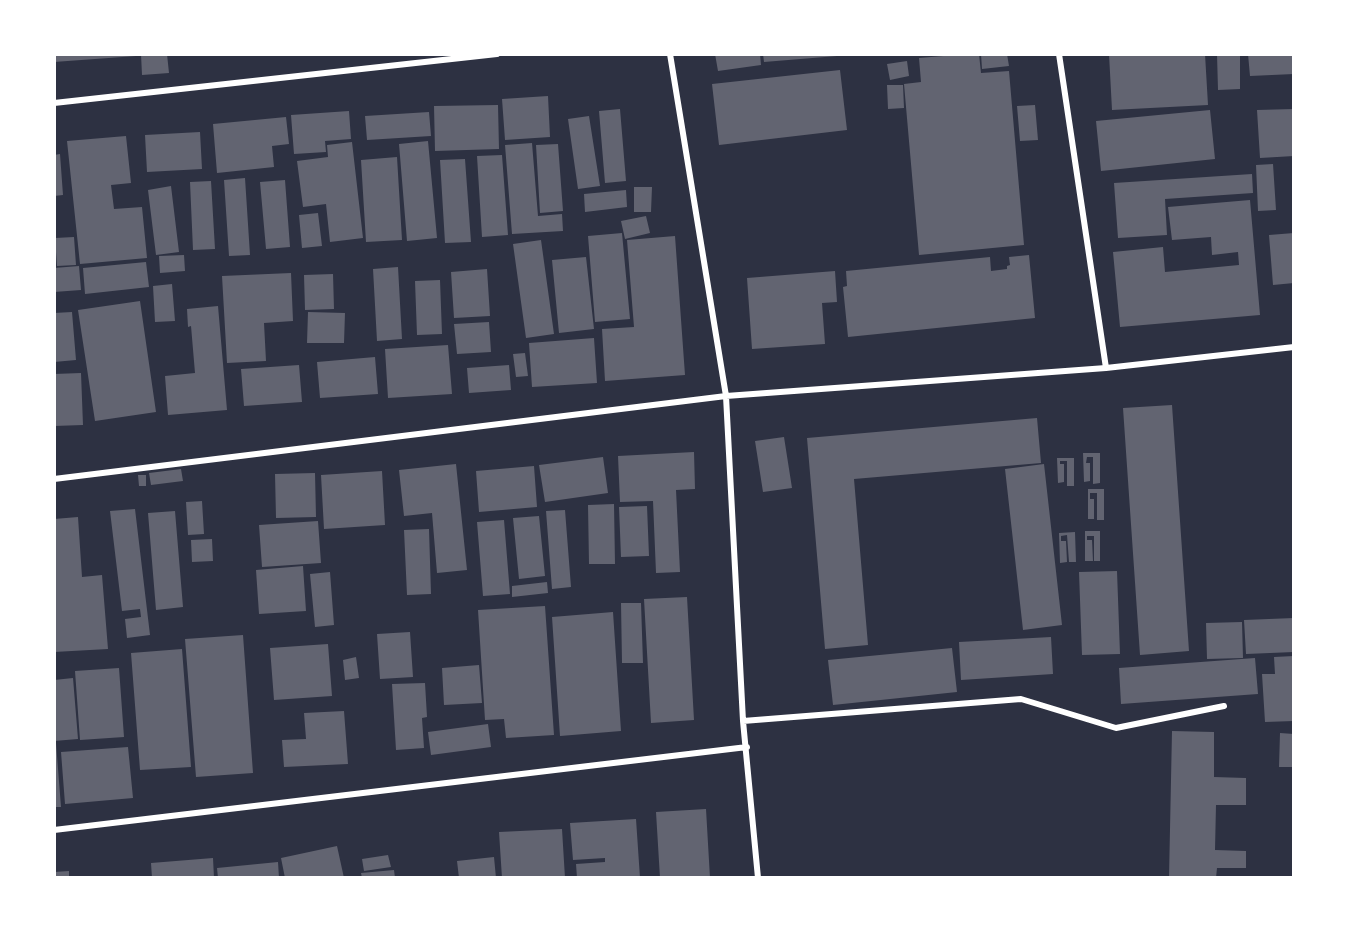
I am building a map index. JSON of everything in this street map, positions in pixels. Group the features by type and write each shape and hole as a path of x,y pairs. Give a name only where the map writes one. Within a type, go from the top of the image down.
{"street":[{"path":"54,103 497,54"},
{"path":"670,54 726,396 743,720 758,878"},
{"path":"1059,54 1106,368"},
{"path":"54,479 726,396 1106,368 1294,347"},
{"path":"743,720 1021,699 1116,728 1224,706"},
{"path":"54,830 747,747"}],"building":[{"path":"54,54 136,54 136,56 54,62"},
{"path":"141,54 167,54 169,73 142,75"},
{"path":"715,54 760,54 761,65 718,71"},
{"path":"763,54 837,54 837,56 764,62"},
{"path":"979,54 981,73 1009,71 1024,245 919,255 904,84 921,82 919,58"},
{"path":"981,54 1007,54 1009,66 982,69"},
{"path":"1109,54 1205,54 1208,105 1112,110"},
{"path":"1217,54 1240,54 1240,89 1218,90"},
{"path":"1248,54 1294,54 1294,74 1250,76"},
{"path":"907,61 909,76 890,80 887,64"},
{"path":"840,70 847,130 719,145 712,84"},
{"path":"887,85 903,85 904,108 888,109"},
{"path":"548,96 550,137 505,140 502,99"},
{"path":"498,105 499,149 435,151 434,106"},
{"path":"1035,105 1038,140 1020,141 1017,106"},
{"path":"620,109 626,181 605,183 599,111"},
{"path":"1294,109 1294,156 1260,158 1257,110"},
{"path":"1210,110 1215,159 1101,171 1096,121"},
{"path":"349,111 351,139 325,141 326,152 294,154 291,115"},
{"path":"429,112 431,136 367,140 365,116"},
{"path":"589,116 600,186 578,189 568,119"},
{"path":"286,117 289,144 272,146 274,167 217,173 213,124"},
{"path":"200,132 202,169 147,172 145,135"},
{"path":"126,136 131,183 111,185 114,209 142,207 147,258 80,264 67,141"},
{"path":"428,141 437,238 407,241 399,144"},
{"path":"352,142 363,238 330,242 326,204 303,207 297,161 328,157 327,145"},
{"path":"532,143 538,216 562,214 563,231 512,234 505,145"},
{"path":"558,144 563,211 540,213 536,145"},
{"path":"60,154 63,195 54,196 54,155"},
{"path":"502,155 508,235 482,237 477,156"},
{"path":"397,157 402,240 366,242 361,160"},
{"path":"465,159 471,242 445,243 440,160"},
{"path":"1273,164 1276,210 1258,211 1256,165"},
{"path":"1252,174 1253,193 1165,199 1167,235 1118,238 1114,183"},
{"path":"245,178 250,255 229,256 224,180"},
{"path":"285,180 290,247 266,249 260,182"},
{"path":"211,181 215,249 193,250 190,182"},
{"path":"171,186 179,252 156,255 148,190"},
{"path":"634,187 652,187 651,212 634,212"},
{"path":"626,190 627,207 585,212 584,194"},
{"path":"1250,200 1260,315 1120,327 1113,252 1163,247 1165,272 1239,265 1238,252 1212,255 1211,237 1172,240 1168,207"},
{"path":"318,213 322,246 302,248 299,215"},
{"path":"646,216 650,233 625,239 621,221"},
{"path":"622,233 630,319 595,322 588,236"},
{"path":"1294,233 1294,283 1273,285 1269,235"},
{"path":"675,236 685,375 605,381 602,329 634,327 627,240"},
{"path":"74,237 76,265 57,266 55,238"},
{"path":"541,240 554,334 526,338 513,244"},
{"path":"184,255 185,271 160,273 159,256"},
{"path":"1029,255 1035,318 848,337 843,287 847,286 846,271 990,257 991,271 1007,269 1010,265 1009,257"},
{"path":"586,257 594,329 559,333 552,260"},
{"path":"146,262 149,287 85,294 83,268"},
{"path":"79,266 81,290 54,292 54,268"},
{"path":"398,267 402,339 377,341 373,269"},
{"path":"487,269 490,316 454,318 451,272"},
{"path":"835,271 837,302 822,303 825,344 752,349 747,278"},
{"path":"291,273 293,321 264,323 266,361 227,363 222,276"},
{"path":"333,274 334,309 305,310 304,275"},
{"path":"440,280 442,334 417,335 415,281"},
{"path":"172,284 175,321 155,322 153,286"},
{"path":"140,301 156,412 95,421 78,310"},
{"path":"218,306 227,410 168,415 165,376 195,373 191,326 188,327 187,309"},
{"path":"72,312 76,360 54,362 54,313"},
{"path":"308,312 345,313 344,343 307,343"},
{"path":"489,322 491,352 457,354 454,324"},
{"path":"594,338 597,383 532,387 529,343"},
{"path":"448,345 452,394 388,398 385,349"},
{"path":"525,353 528,376 516,377 513,354"},
{"path":"375,357 378,394 320,398 317,362"},
{"path":"299,365 302,402 244,406 241,369"},
{"path":"509,365 511,390 469,393 467,368"},
{"path":"81,373 83,425 54,426 54,374"},
{"path":"1172,405 1189,651 1140,655 1123,408"},
{"path":"1037,418 1041,463 854,479 868,645 825,649 807,438"},
{"path":"784,437 792,488 763,492 755,441"},
{"path":"694,452 695,489 676,490 680,572 656,573 653,501 620,502 618,456"},
{"path":"1083,453 1100,453 1100,483 1093,484 1093,457 1087,457 1086,463 1090,463 1090,481 1084,482"},
{"path":"603,457 608,493 545,502 539,465"},
{"path":"1057,458 1074,458 1074,486 1067,486 1067,461 1060,461 1060,464 1064,464 1064,482 1058,483"},
{"path":"456,464 467,570 437,573 432,513 404,516 399,470"},
{"path":"1044,464 1062,625 1023,630 1005,469"},
{"path":"534,466 537,507 479,512 476,471"},
{"path":"181,469 183,481 151,485 149,473"},
{"path":"382,471 385,525 324,529 321,475"},
{"path":"315,473 316,517 276,518 275,474"},
{"path":"138,475 146,475 146,486 139,486"},
{"path":"1088,489 1104,489 1104,520 1097,520 1097,493 1090,493 1090,499 1094,499 1094,519 1088,519"},
{"path":"202,501 204,534 188,535 186,502"},
{"path":"614,504 615,564 589,564 588,505"},
{"path":"647,506 649,556 621,557 619,507"},
{"path":"135,509 150,635 127,638 125,619 141,617 140,609 122,611 110,511"},
{"path":"565,510 571,587 552,589 546,511"},
{"path":"175,511 183,607 156,610 148,513"},
{"path":"539,516 545,576 519,579 513,518"},
{"path":"78,517 82,577 102,575 108,649 54,652 54,519"},
{"path":"504,520 510,594 483,596 477,522"},
{"path":"318,521 321,563 262,567 259,525"},
{"path":"429,529 431,594 407,595 404,530"},
{"path":"1085,531 1100,531 1100,561 1094,561 1094,536 1085,536"},
{"path":"1075,532 1076,562 1069,562 1067,535 1061,536 1061,541 1066,541 1067,562 1060,563 1059,533"},
{"path":"1085,536 1087,540 1092,540 1093,561 1085,561"},
{"path":"212,539 213,561 192,562 191,540"},
{"path":"303,566 306,611 259,614 256,570"},
{"path":"1117,571 1120,654 1082,655 1079,572"},
{"path":"330,572 334,625 315,627 310,574"},
{"path":"547,582 548,593 512,597 512,586"},
{"path":"687,597 694,720 651,723 644,599"},
{"path":"621,603 641,603 643,663 622,663"},
{"path":"545,606 554,735 506,738 504,719 485,720 478,610"},
{"path":"613,612 621,731 560,736 552,617"},
{"path":"1294,618 1294,652 1246,654 1244,620"},
{"path":"1242,622 1243,658 1207,659 1206,623"},
{"path":"410,632 413,677 380,679 377,634"},
{"path":"243,635 253,773 196,777 185,639"},
{"path":"1051,637 1053,674 961,680 959,642"},
{"path":"328,644 332,696 274,700 270,648"},
{"path":"952,648 957,692 833,705 828,660"},
{"path":"182,649 191,767 140,770 131,653"},
{"path":"1294,656 1294,721 1265,722 1262,674 1275,674 1274,657"},
{"path":"356,657 359,678 345,680 343,660"},
{"path":"1255,658 1258,694 1121,704 1119,668"},
{"path":"479,665 482,703 444,705 442,668"},
{"path":"119,668 124,737 80,740 75,671"},
{"path":"73,678 78,739 54,741 54,733 56,733 54,680"},
{"path":"425,683 427,717 422,718 424,748 396,750 392,684"},
{"path":"344,711 348,764 284,767 282,740 306,739 304,713"},
{"path":"488,724 491,747 431,755 428,732"},
{"path":"1172,731 1214,732 1214,777 1246,778 1246,805 1216,805 1215,850 1246,851 1246,868 1217,868 1216,878 1169,878"},
{"path":"1280,733 1294,734 1294,767 1279,767"},
{"path":"54,743 56,743 61,807 54,807"},
{"path":"128,747 133,798 65,804 61,752"},
{"path":"706,809 710,878 660,878 656,812"},
{"path":"636,819 640,878 577,878 576,864 605,862 605,858 573,860 570,823"},
{"path":"562,829 565,878 502,878 499,832"},
{"path":"337,846 344,878 285,878 281,858"},
{"path":"388,855 391,867 364,871 362,859"},
{"path":"494,857 496,878 459,878 457,861"},
{"path":"213,858 214,878 152,878 151,863"},
{"path":"278,862 279,878 218,878 217,868"},
{"path":"394,870 395,878 362,878 361,873"},
{"path":"69,871 69,878 54,878 54,872"}]}
